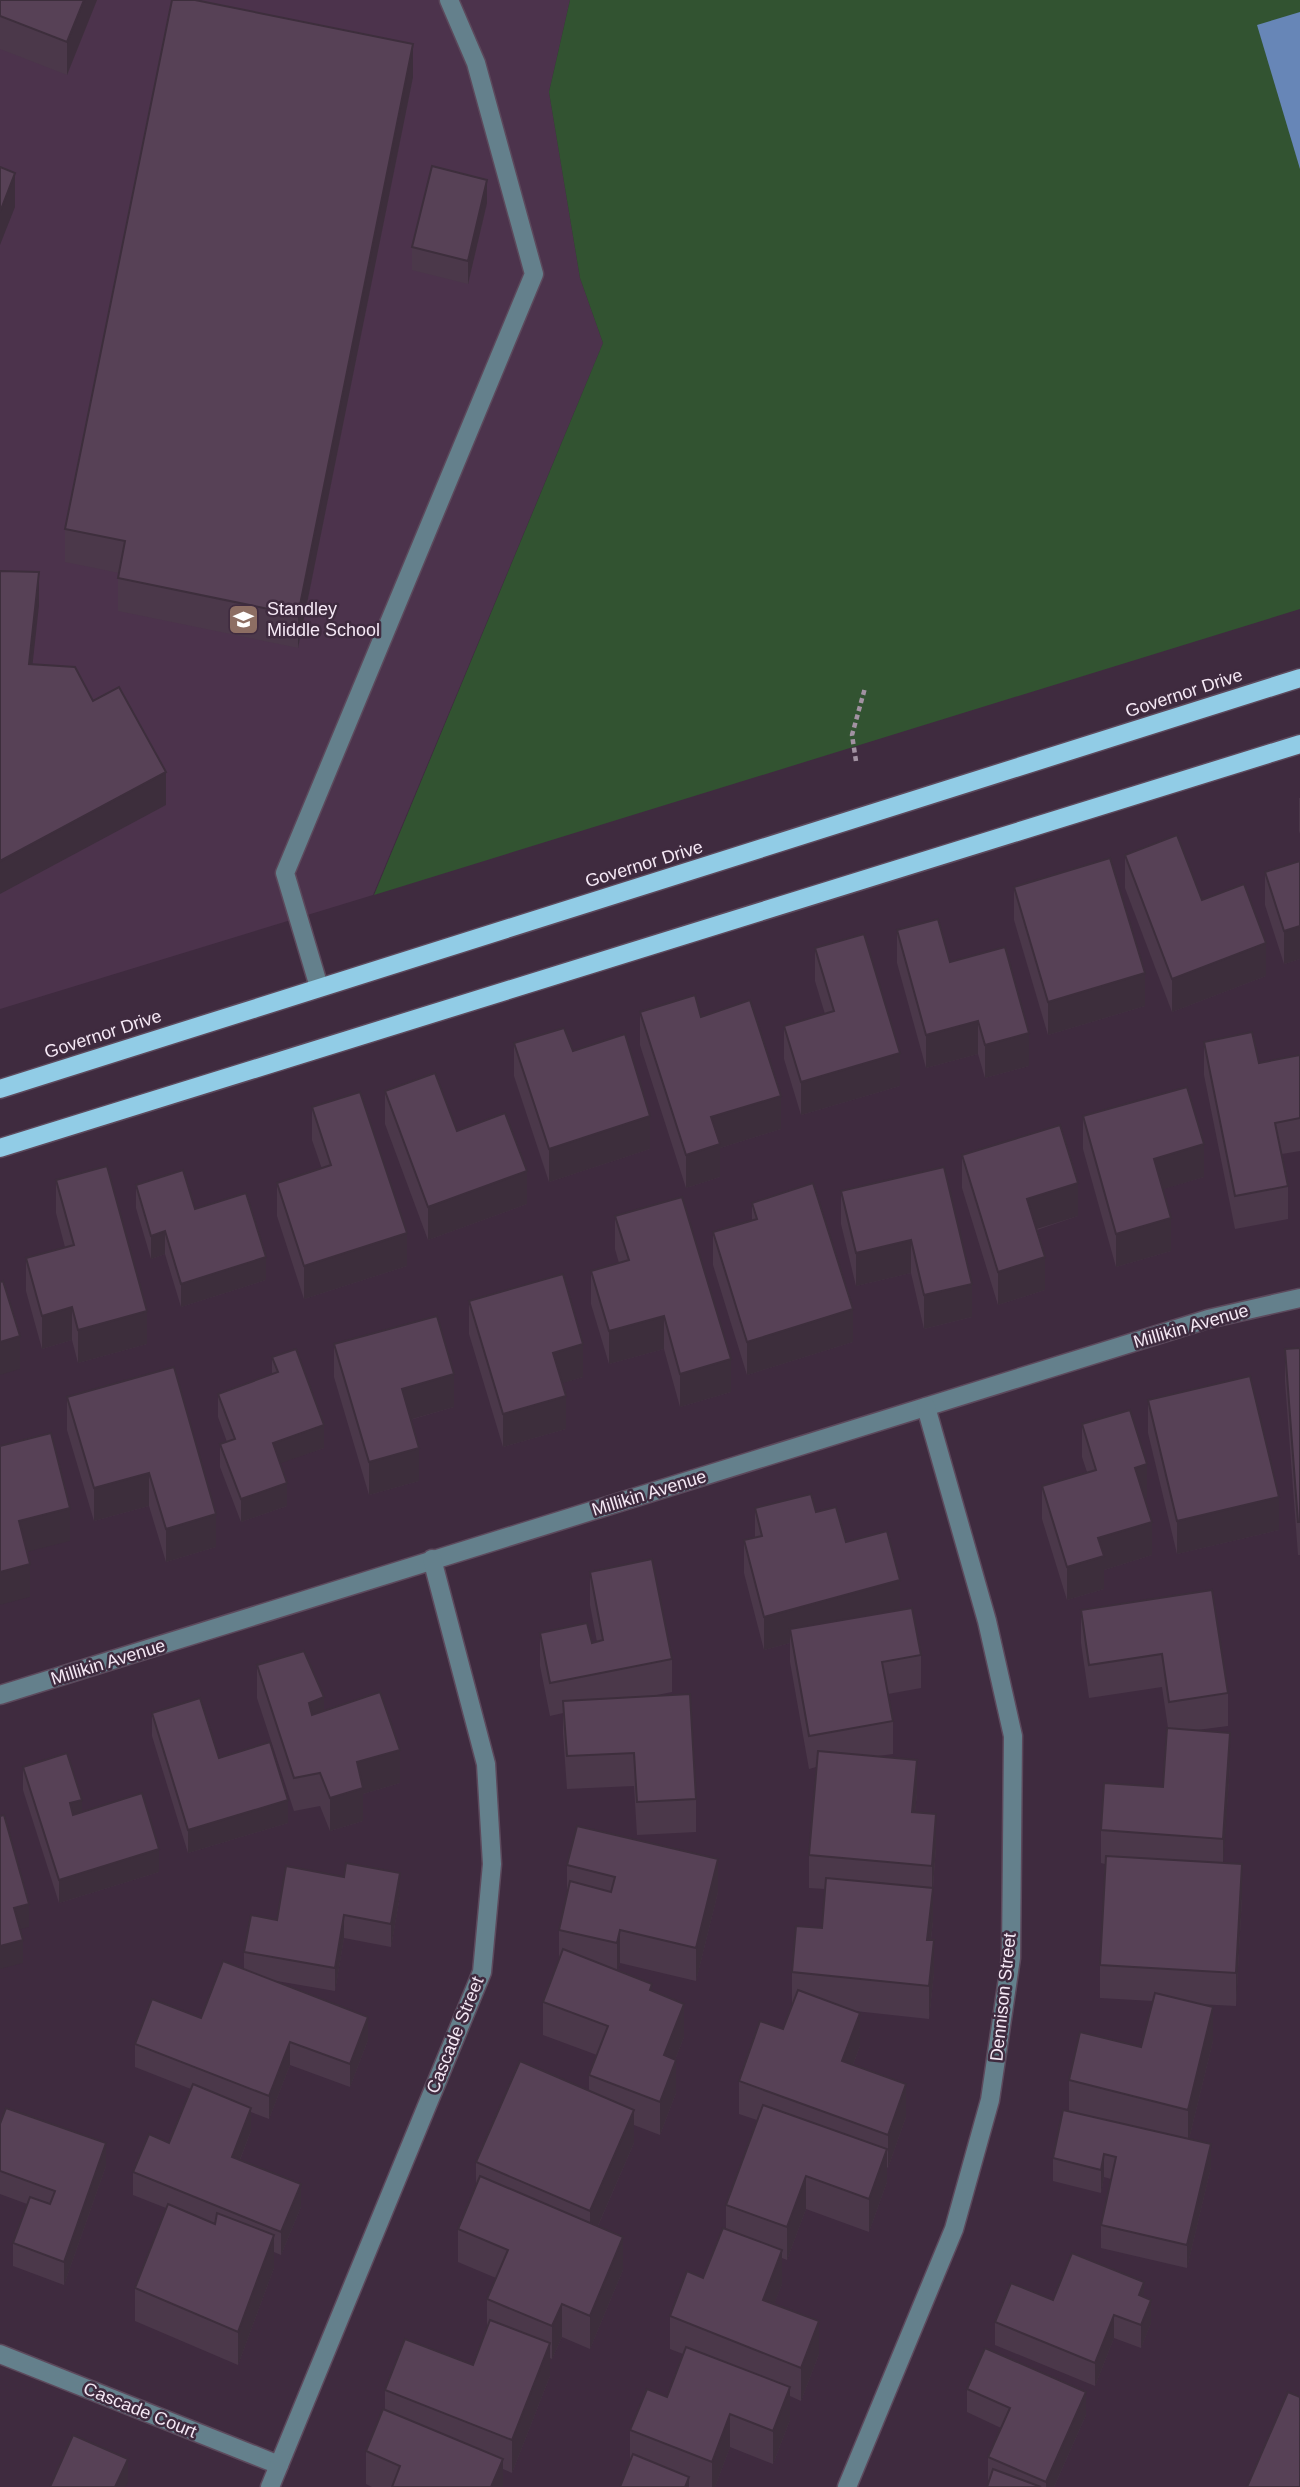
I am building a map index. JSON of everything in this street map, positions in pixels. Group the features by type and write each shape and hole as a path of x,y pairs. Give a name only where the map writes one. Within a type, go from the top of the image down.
{"main road":[{"name":"Governor Drive","path":"0,1089 1300,678"},
{"path":"0,1148 1300,744"}],"street":[{"path":"319,987 285,873 534,274 476,63 449,0"},
{"name":"Millikin Avenue","path":"0,1695 1208,1319 1300,1298"},
{"name":"Dennison Street","path":"847,2487 954,2229 990,2100 1010,1958 1013,1736 987,1621 926,1407"},
{"name":"Cascade Street","path":"270,2487 482,1972 492,1864 486,1764 432,1559"},
{"name":"Cascade Court","path":"0,2354 279,2465"}],"path":[{"path":"856,761 852,735 865,688"}],"shaded area":[{"name":"Standley Middle School","path":"0,0 570,0 549,92 580,278 603,343 373,895 0,1009"}],"green space":[{"path":"570,0 1300,0 1300,609 374,895 603,343 580,278 549,92"}],"water":[{"path":"1300,12 1300,169 1257,25"}],"building":[{"path":"0,0 84,0 67,42 0,16"},
{"path":"172,0 195,0 413,44 298,615 118,578 125,541 65,529"},
{"path":"432,166 487,180 468,261 412,247"},
{"path":"0,167 15,173 0,212"},
{"path":"0,571 39,572 29,664 75,667 93,701 119,687 166,772 0,861"},
{"path":"1177,835 1202,900 1244,884 1266,943 1172,979 1125,855"},
{"path":"1110,858 1145,973 1048,1002 1014,887"},
{"path":"1300,861 1300,926 1284,931 1265,872"},
{"path":"938,919 950,962 1005,947 1029,1033 985,1045 978,1021 926,1035 897,930"},
{"path":"864,934 900,1053 801,1082 784,1026 834,1011 815,948"},
{"path":"695,995 701,1017 750,1000 781,1096 711,1117 720,1144 686,1155 640,1012"},
{"path":"564,1028 573,1051 625,1034 650,1116 549,1149 514,1043"},
{"path":"1252,1032 1259,1063 1300,1055 1300,1118 1275,1123 1288,1186 1235,1196 1204,1042"},
{"path":"435,1073 457,1131 505,1113 527,1171 428,1207 385,1091"},
{"path":"1187,1087 1204,1144 1154,1159 1171,1218 1116,1234 1083,1116"},
{"path":"360,1092 407,1233 304,1266 277,1183 331,1165 312,1107"},
{"path":"1060,1125 1078,1183 1027,1199 1045,1257 998,1272 962,1155"},
{"path":"107,1166 147,1311 78,1330 72,1307 42,1316 26,1258 74,1245 56,1180"},
{"path":"944,1167 972,1284 924,1295 911,1240 856,1253 841,1191"},
{"path":"183,1170 195,1209 246,1193 266,1257 181,1284 165,1231 151,1236 136,1185"},
{"path":"813,1183 853,1309 747,1342 713,1232 757,1219 752,1203"},
{"path":"682,1197 731,1359 680,1374 664,1316 609,1331 591,1271 629,1260 615,1216"},
{"path":"563,1274 583,1344 553,1353 566,1396 503,1414 469,1301"},
{"path":"3,1281 20,1336 0,1342 0,1282"},
{"path":"437,1316 454,1374 402,1389 419,1448 369,1462 334,1344"},
{"path":"1300,1348 1300,1522 1298,1522 1285,1349"},
{"path":"296,1349 324,1425 273,1443 287,1483 241,1499 220,1444 235,1439 218,1394 278,1372 272,1357"},
{"path":"174,1367 216,1514 166,1529 149,1473 94,1488 67,1397"},
{"path":"1250,1376 1279,1497 1177,1521 1148,1400"},
{"path":"1130,1410 1147,1464 1135,1468 1152,1522 1098,1538 1104,1556 1067,1567 1042,1486 1096,1470 1082,1424"},
{"path":"51,1433 70,1508 19,1521 30,1564 0,1572 0,1446"},
{"path":"811,1494 816,1512 836,1507 846,1542 887,1531 900,1580 764,1617 744,1540 762,1536 755,1508"},
{"path":"652,1559 672,1659 550,1683 540,1633 587,1623 592,1643 603,1640 590,1572"},
{"path":"1212,1590 1228,1693 1169,1702 1162,1654 1089,1665 1081,1610"},
{"path":"912,1608 921,1655 882,1662 893,1721 809,1736 790,1629"},
{"path":"304,1651 324,1697 309,1703 312,1715 380,1692 400,1750 357,1762 363,1788 330,1798 320,1773 294,1778 257,1665"},
{"path":"690,1694 696,1799 637,1802 634,1753 567,1756 563,1701"},
{"path":"200,1698 219,1758 270,1742 288,1800 188,1830 152,1713"},
{"path":"1167,1728 1230,1733 1223,1839 1101,1830 1104,1783 1163,1787"},
{"path":"818,1751 917,1760 912,1812 936,1814 932,1866 809,1855"},
{"path":"67,1753 82,1800 70,1803 73,1815 142,1793 159,1849 59,1880 23,1767"},
{"path":"4,1815 29,1904 14,1908 23,1940 0,1946 0,1816"},
{"path":"577,1826 718,1859 696,1948 620,1930 617,1943 559,1930 570,1881 611,1892 615,1877 567,1865"},
{"path":"1106,1856 1242,1864 1236,1973 1100,1965"},
{"path":"346,1863 400,1873 391,1924 344,1915 335,1968 244,1952 251,1915 277,1920 286,1866 344,1877"},
{"path":"826,1878 933,1888 927,1940 934,1940 929,1986 792,1972 796,1926 822,1928"},
{"path":"563,1949 652,1984 650,1990 684,2004 664,2055 676,2060 660,2102 589,2075 608,2026 543,2002"},
{"path":"223,1961 368,2017 350,2064 290,2042 269,2096 135,2044 152,1999 201,2018"},
{"path":"798,1990 860,2013 842,2061 906,2084 888,2135 739,2081 760,2021 783,2029"},
{"path":"1155,1993 1213,2007 1188,2110 1069,2080 1080,2032 1141,2047"},
{"path":"520,2061 634,2110 590,2211 476,2162"},
{"path":"193,2084 251,2108 232,2157 301,2184 281,2232 133,2172 149,2134 169,2143"},
{"path":"763,2105 887,2149 869,2199 806,2176 787,2227 726,2205"},
{"path":"6,2108 106,2143 64,2262 13,2243 30,2197 50,2204 55,2191 0,2171 0,2124"},
{"path":"1063,2110 1211,2144 1187,2245 1101,2225 1116,2157 1104,2154 1101,2170 1053,2158"},
{"path":"480,2176 623,2237 590,2316 562,2304 552,2326 487,2299 508,2250 458,2229"},
{"path":"168,2204 215,2224 217,2213 274,2235 238,2332 135,2288"},
{"path":"723,2228 782,2250 763,2300 819,2321 801,2368 670,2316 687,2271 703,2278"},
{"path":"1072,2253 1144,2282 1139,2295 1151,2300 1141,2325 1114,2315 1095,2363 995,2322 1011,2283 1053,2300"},
{"path":"490,2320 550,2343 512,2440 385,2390 405,2339 473,2365"},
{"path":"686,2347 790,2387 773,2431 730,2414 712,2462 630,2430 647,2389 667,2397"},
{"path":"985,2348 1086,2392 1046,2482 988,2457 1010,2408 967,2389"},
{"path":"1288,2392 1300,2397 1300,2487 1247,2487"},
{"path":"383,2409 503,2459 491,2487 392,2487 400,2466 366,2451"},
{"path":"73,2435 128,2459 115,2487 50,2487"},
{"path":"633,2454 689,2477 685,2487 620,2487"},
{"path":"993,2469 1041,2487 987,2487"}],"place":[{"name":"Standley Middle School","path":"244,619"}]}
